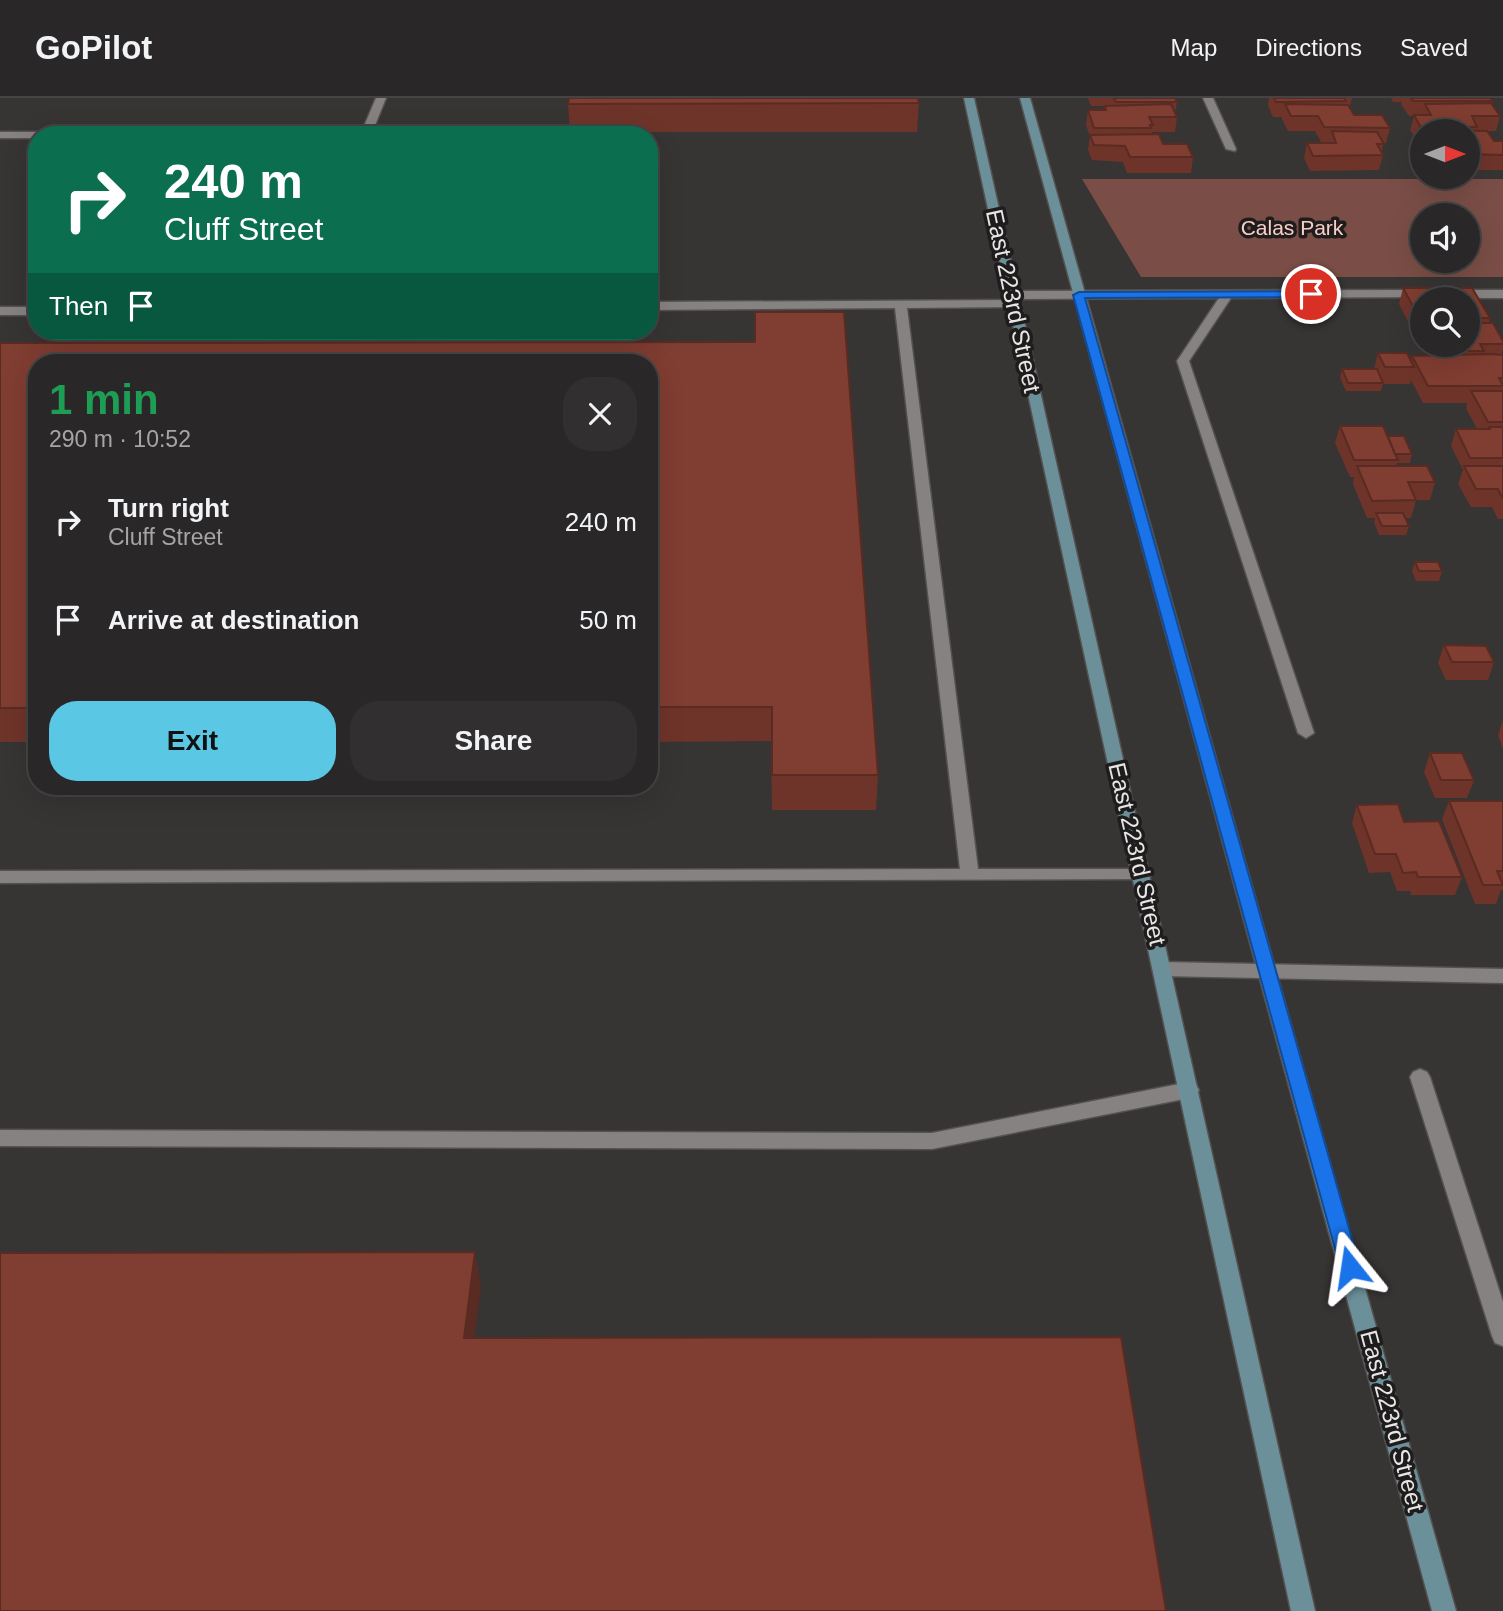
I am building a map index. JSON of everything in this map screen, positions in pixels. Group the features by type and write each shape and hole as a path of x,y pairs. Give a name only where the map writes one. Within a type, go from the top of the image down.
{"main road":[{"name":"East 223rd Street","path":"969,98 1011,300 1142,875 1303,1611"},
{"name":"East 223rd Street","path":"1025,98 1269,971 1444,1611"}],"street":[{"path":"369,126 381,98"},
{"path":"1208,98 1231,149"},
{"path":"0,135 28,135"},
{"path":"658,306 901,305 1079,295 1503,293"},
{"path":"1228,294 1183,361 1306,733"},
{"path":"901,305 970,875"},
{"path":"0,311 28,311"},
{"path":"0,877 1142,875"},
{"path":"1163,970 1503,975"},
{"path":"1420,1077 1503,1336"},
{"path":"0,1138 932,1141 1189,1090"}],"green space":[{"name":"Calas Park","path":"1082,179 1410,179 1410,189 1480,189 1480,179 1503,179 1503,277 1141,277"}],"building":[{"path":"569,98 918,98 919,103 568,104"},
{"path":"1114,98 1175,98 1177,102 1116,102"},
{"path":"1274,98 1344,98 1346,101 1276,102"},
{"path":"1411,98 1490,98 1493,101 1413,101"},
{"path":"1491,103 1500,116 1416,119 1414,115 1431,115 1425,104"},
{"path":"1171,104 1177,117 1149,117 1153,125 1150,125 1151,128 1094,128 1088,110 1106,110 1105,106"},
{"path":"1285,104 1348,105 1354,115 1382,115 1390,128 1324,127 1318,116 1291,116"},
{"path":"1332,131 1377,132 1384,144 1377,144 1383,155 1313,156 1307,143 1336,143"},
{"path":"1480,131 1487,131 1494,141 1503,141 1503,155 1480,154"},
{"path":"1159,134 1163,144 1187,144 1193,157 1130,157 1125,146 1094,145 1090,135"},
{"path":"1403,288 1410,288 1410,301"},
{"path":"1480,301 1490,318 1480,318"},
{"path":"755,312 844,312 878,775 772,775 772,707 658,707 658,354 28,354 28,708 0,708 0,343 755,342"},
{"path":"1480,323 1493,323 1503,344 1480,344"},
{"path":"1378,353 1407,353 1414,367 1385,367"},
{"path":"1480,354 1503,355 1503,378 1499,378 1503,386 1428,386 1413,357 1480,357"},
{"path":"1342,369 1377,369 1383,383 1348,383"},
{"path":"1471,391 1503,391 1503,422 1488,422"},
{"path":"1340,426 1383,426 1398,460 1354,460"},
{"path":"1489,427 1503,427 1503,458 1470,458 1456,429 1490,429"},
{"path":"1388,436 1404,436 1412,454 1395,454"},
{"path":"1357,466 1427,466 1435,482 1408,482 1416,500 1372,501"},
{"path":"1464,466 1503,466 1503,499 1498,489 1476,489"},
{"path":"1376,513 1403,513 1409,526 1382,526"},
{"path":"1415,562 1438,562 1442,571 1419,571"},
{"path":"1444,645 1486,646 1494,662 1452,662"},
{"path":"1430,753 1462,753 1474,780 1441,780"},
{"path":"1449,801 1503,801 1503,871 1497,871 1503,885 1483,885"},
{"path":"1398,804 1404,822 1439,821 1462,877 1418,877 1416,872 1403,873 1396,854 1375,854 1357,805"},
{"path":"475,1252 464,1338 1121,1337 1166,1611 0,1611 0,1253"}],"route":[{"path":"1311,294 1079,295 1350,1267"}]}
